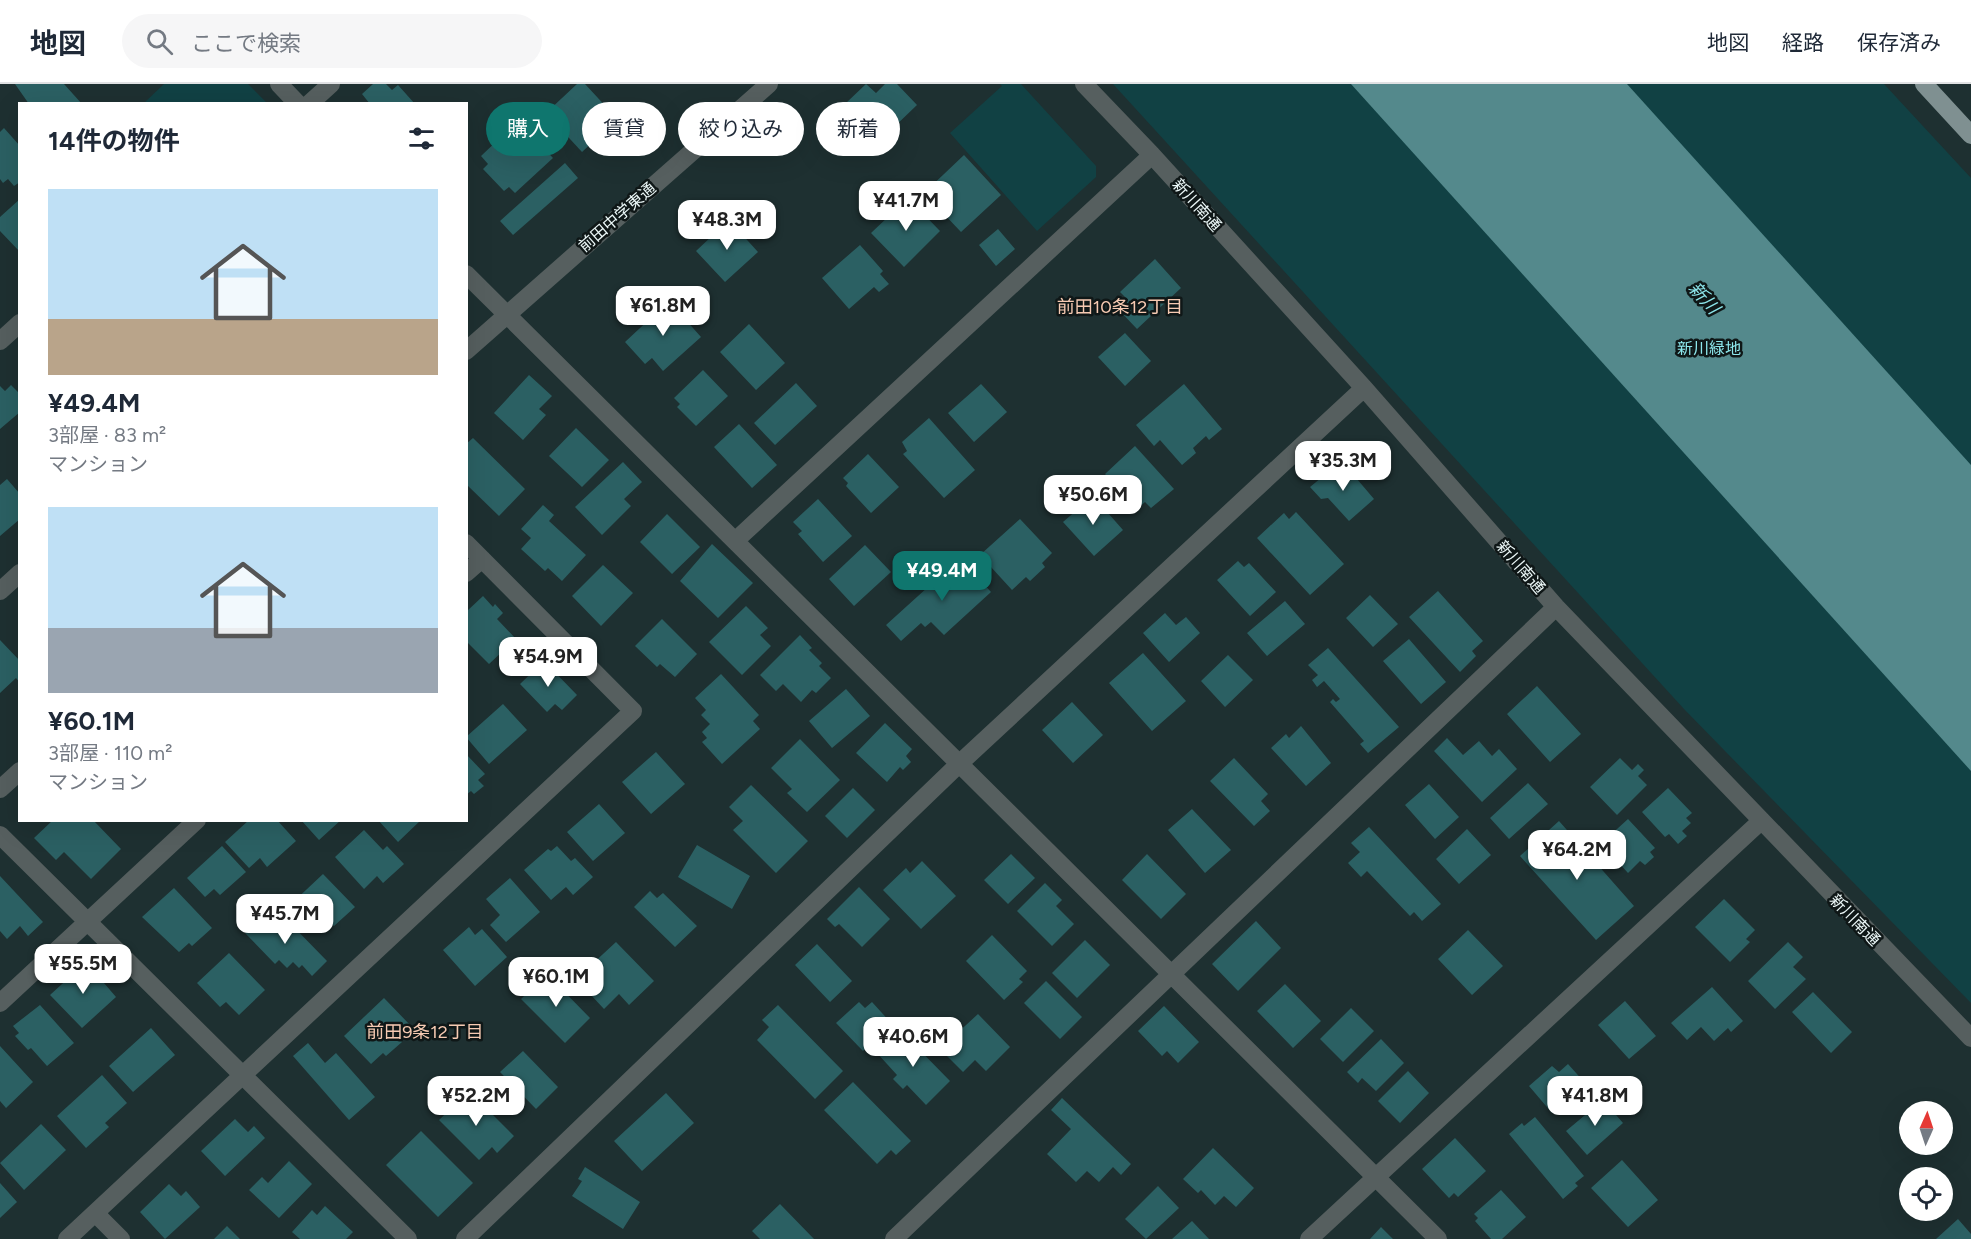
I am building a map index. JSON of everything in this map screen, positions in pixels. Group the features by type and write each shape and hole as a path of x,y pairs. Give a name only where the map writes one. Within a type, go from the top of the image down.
{"main road":[{"path":"1924,84 1971,135"}],"street":[{"path":"279,84 296,102"},
{"path":"311,102 330,84"},
{"name":"前田中学東通","path":"468,349 769,84"},
{"name":"新川南通","path":"1084,84 1152,155 1364,388 1556,607 1971,1038"},
{"path":"735,541 1152,155"},
{"path":"468,276 1438,1239"},
{"path":"0,341 18,325"},
{"path":"465,1239 960,763 1364,388"},
{"path":"67,1239 633,711 468,545"},
{"path":"468,571 482,559"},
{"path":"0,591 18,575"},
{"path":"894,1239 1556,607"},
{"path":"0,789 18,773"},
{"path":"1310,1239 1374,1176 1761,820"},
{"path":"0,1003 195,822"},
{"path":"0,835 408,1239"},
{"path":"96,1214 121,1239"}],"green space":[{"path":"164,84 248,84 266,102 145,102"},
{"path":"1000,84 1021,84 1096,166 1096,177 1037,231 950,133 1002,86"},
{"name":"新川緑地","path":"1113,84 1884,84 1971,178 1971,1003 1684,709"}],"water":[{"name":"新川","path":"1351,84 1627,84 1971,465 1971,771"}],"building":[{"path":"15,84 64,84 80,102 28,102"},
{"path":"373,84 386,84 392,90 398,85 413,102 368,102 362,94"},
{"path":"577,84 585,84 602,102 582,102 582,152 570,139 570,102 558,102"},
{"path":"866,84 876,93 885,84 897,84 917,105 900,121 900,102 847,102"},
{"path":"4,128 18,144 18,183 14,186 8,179 3,183 0,179 0,132"},
{"path":"486,151 486,156 551,156 553,158 515,193 509,187 504,191 483,169 488,164 481,156"},
{"path":"964,155 1001,195 961,232 924,193"},
{"path":"565,163 578,178 513,235 500,221"},
{"path":"908,198 940,231 904,267 871,233"},
{"path":"18,201 18,250 0,231 0,217"},
{"path":"729,220 758,252 725,282 696,251"},
{"path":"998,229 1015,249 996,266 979,245"},
{"path":"860,245 883,271 880,274 889,284 879,292 874,287 849,309 822,278"},
{"path":"1155,259 1181,288 1137,329 1118,309 1128,300 1120,292"},
{"path":"669,301 701,337 663,371 652,358 645,364 625,342"},
{"path":"749,324 785,363 756,390 720,352"},
{"path":"1125,333 1151,361 1125,386 1098,357"},
{"path":"703,370 728,396 696,426 677,407 680,404 674,398"},
{"path":"529,375 552,396 539,409 546,415 523,440 494,413"},
{"path":"796,383 817,406 775,445 754,423"},
{"path":"981,384 1007,412 974,442 948,413"},
{"path":"1184,384 1222,429 1209,440 1206,436 1193,448 1196,453 1182,465 1160,440 1154,446 1136,425"},
{"path":"11,385 18,392 18,414 0,429 0,386 5,391"},
{"path":"929,418 975,470 944,498 903,454 907,451 902,442"},
{"path":"739,424 777,465 752,488 714,447"},
{"path":"576,428 609,460 582,487 549,456"},
{"path":"473,438 525,489 499,516 468,486 468,442"},
{"path":"1135,446 1174,489 1151,508 1145,502 1137,509 1105,474"},
{"path":"868,454 899,487 871,513 846,486 848,483 843,478"},
{"path":"623,462 642,482 624,499 631,506 602,535 575,507"},
{"path":"1338,464 1348,475 1351,472 1374,499 1349,521 1328,498 1321,499 1310,487"},
{"path":"7,479 18,492 18,521 0,536 0,485"},
{"path":"1093,496 1123,530 1094,556 1063,522"},
{"path":"818,499 852,536 823,562 798,534 802,531 793,522"},
{"path":"543,505 554,515 549,521 586,555 562,581 548,568 545,571 521,549 531,538 521,529"},
{"path":"1296,512 1344,564 1310,595 1257,538 1284,513 1289,519"},
{"path":"667,514 700,547 672,574 640,542"},
{"path":"1020,519 1052,553 1042,563 1045,567 1030,581 1026,577 1012,590 980,555"},
{"path":"712,544 753,583 718,618 680,581"},
{"path":"865,545 891,572 854,606 829,579"},
{"path":"960,558 991,592 944,635 931,622 925,627 921,623 901,641 886,625"},
{"path":"1238,561 1244,567 1249,563 1276,592 1250,616 1217,580"},
{"path":"603,565 633,593 601,626 572,596"},
{"path":"1438,591 1483,641 1472,651 1476,656 1460,672 1409,617"},
{"path":"1370,595 1398,624 1373,647 1346,618"},
{"path":"483,596 493,607 495,604 503,613 497,619 516,639 489,664 468,643 468,610"},
{"path":"1285,601 1305,624 1267,656 1247,633"},
{"path":"746,606 768,628 760,635 771,646 742,675 709,642"},
{"path":"1165,613 1176,625 1186,617 1200,633 1169,662 1143,633"},
{"path":"662,619 697,654 675,677 660,664 657,667 635,646"},
{"path":"800,635 812,648 809,650 822,663 819,666 831,678 816,693 812,690 801,702 783,684 776,691 760,675"},
{"path":"1409,639 1446,682 1421,704 1383,661"},
{"path":"0,640 18,659 18,680 16,678 0,693"},
{"path":"1328,648 1399,727 1368,753 1360,744 1364,741 1330,702 1333,699 1336,702 1340,699 1324,681 1317,687 1312,680 1318,675 1308,665"},
{"path":"1143,653 1186,701 1152,731 1109,683"},
{"path":"1228,655 1253,680 1225,707 1201,681"},
{"path":"544,661 577,695 562,710 555,704 547,712 520,684"},
{"path":"721,674 759,715 753,721 760,729 722,764 702,742 707,738 702,732 710,724 701,715 706,710 695,698"},
{"path":"1537,686 1581,734 1550,762 1507,714"},
{"path":"846,689 870,716 832,748 809,721"},
{"path":"1072,702 1103,735 1073,763 1042,730"},
{"path":"503,704 527,730 489,764 468,739 468,735"},
{"path":"885,723 912,749 906,756 911,762 903,770 900,767 887,782 856,753"},
{"path":"1301,726 1331,763 1306,786 1271,748 1286,734 1289,738"},
{"path":"1447,738 1463,755 1479,741 1492,756 1499,749 1517,769 1482,802 1434,751"},
{"path":"800,739 840,780 807,812 787,793 792,789 771,768"},
{"path":"656,752 685,784 651,814 622,782"},
{"path":"468,756 485,774 478,780 484,786 474,794 471,791 468,793"},
{"path":"1234,758 1268,794 1261,801 1270,811 1254,826 1210,781"},
{"path":"1620,758 1632,770 1638,764 1644,770 1638,776 1647,785 1617,815 1590,787"},
{"path":"1528,783 1548,804 1509,839 1490,818"},
{"path":"1429,784 1459,817 1435,839 1405,805"},
{"path":"751,785 808,841 776,873 733,830 743,821 729,807"},
{"path":"853,788 875,810 847,838 825,816"},
{"path":"1668,788 1692,813 1686,818 1691,823 1682,831 1687,836 1678,844 1669,834 1665,837 1642,812"},
{"path":"599,804 625,833 593,861 567,832"},
{"path":"1192,809 1231,850 1205,873 1168,830"},
{"path":"1628,819 1655,848 1650,852 1654,857 1645,865 1640,861 1628,873 1617,861 1623,856 1606,839"},
{"path":"1559,821 1634,906 1596,940 1520,856"},
{"path":"51,822 95,822 121,849 91,879 64,852 56,860 34,838"},
{"path":"247,822 279,822 296,841 267,867 260,858 249,868 225,842"},
{"path":"303,822 339,822 319,840"},
{"path":"380,822 419,822 398,842"},
{"path":"1369,827 1441,904 1422,921 1414,912 1410,916 1367,871 1361,877 1348,863 1360,852 1351,843"},
{"path":"1467,829 1491,855 1459,884 1436,859"},
{"path":"364,830 383,850 387,846 404,864 383,883 377,876 364,889 335,857"},
{"path":"697,845 750,876 732,909 678,877"},
{"path":"222,846 246,872 220,895 214,889 205,897 187,878"},
{"path":"557,846 571,861 575,858 593,877 573,895 566,887 551,900 524,870 548,849 551,851"},
{"path":"1011,854 1035,878 1008,904 984,880"},
{"path":"1147,854 1186,894 1161,919 1122,880"},
{"path":"922,861 956,896 921,929 883,890 906,868 910,873"},
{"path":"323,874 355,907 334,926 328,920 316,932 290,905"},
{"path":"0,876 43,922 28,936 20,926 7,939 0,931"},
{"path":"510,878 540,912 506,942 490,925 500,915 486,899"},
{"path":"1045,883 1062,900 1056,906 1074,924 1052,946 1017,911"},
{"path":"859,887 890,919 862,947 839,924 835,927 827,919"},
{"path":"174,888 212,928 192,946 189,943 179,952 142,917"},
{"path":"650,891 657,898 663,893 697,926 675,947 634,907"},
{"path":"1724,899 1755,930 1746,939 1750,942 1730,962 1695,927"},
{"path":"266,913 277,926 285,918 327,961 312,976 302,965 299,968 293,962 287,968 279,960 275,964 245,933"},
{"path":"1256,921 1281,948 1238,991 1212,964"},
{"path":"469,927 475,935 482,929 507,957 475,986 443,950"},
{"path":"1468,930 1503,966 1472,995 1438,959"},
{"path":"992,935 1027,971 1019,979 1023,982 1004,1000 966,961"},
{"path":"1085,940 1110,965 1077,998 1052,973"},
{"path":"616,942 654,981 629,1005 619,994 604,1009 576,979"},
{"path":"1788,942 1803,957 1793,967 1806,979 1775,1009 1748,981"},
{"path":"817,944 852,981 830,1002 795,965"},
{"path":"229,953 265,990 239,1015 226,1002 220,1007 197,983"},
{"path":"86,962 116,997 82,1028 50,995"},
{"path":"547,974 590,1018 565,1043 521,999"},
{"path":"1046,981 1082,1017 1060,1039 1024,1003"},
{"path":"1285,984 1321,1021 1293,1048 1257,1011"},
{"path":"1712,987 1743,1021 1731,1032 1728,1028 1714,1041 1701,1027 1687,1040 1671,1023"},
{"path":"1813,992 1852,1032 1831,1053 1792,1012"},
{"path":"384,998 411,1026 398,1038 402,1042 386,1056 383,1053 371,1064 344,1036"},
{"path":"1625,1001 1656,1036 1629,1059 1598,1025"},
{"path":"859,1002 865,1008 872,1002 892,1024 863,1051 836,1023"},
{"path":"40,1005 74,1043 47,1066 31,1048 28,1050 15,1036 19,1033 13,1026"},
{"path":"778,1005 843,1071 815,1099 757,1040 769,1027 762,1020"},
{"path":"1164,1006 1199,1042 1178,1063 1167,1051 1162,1056 1138,1031"},
{"path":"1351,1008 1374,1031 1343,1062 1320,1039"},
{"path":"978,1014 1010,1047 986,1071 975,1060 963,1072 944,1053 956,1041 953,1037"},
{"path":"151,1028 175,1055 133,1092 109,1066"},
{"path":"901,1031 950,1081 926,1105 907,1085 903,1089 893,1079 897,1075 877,1053"},
{"path":"1381,1039 1404,1063 1376,1091 1362,1078 1358,1083 1347,1072"},
{"path":"308,1043 325,1063 336,1053 375,1097 349,1120 293,1056"},
{"path":"0,1046 33,1082 6,1108 0,1101"},
{"path":"523,1051 558,1087 536,1109 500,1072"},
{"path":"1568,1064 1585,1083 1552,1113 1529,1086 1552,1066 1559,1072"},
{"path":"1408,1071 1429,1093 1400,1123 1378,1101"},
{"path":"102,1075 127,1103 105,1123 109,1127 86,1148 57,1116"},
{"path":"853,1082 911,1141 896,1155 891,1150 877,1164 824,1110"},
{"path":"469,1091 514,1136 497,1153 492,1147 479,1160 439,1120"},
{"path":"666,1093 694,1123 642,1171 614,1141"},
{"path":"1062,1098 1131,1164 1121,1175 1113,1167 1099,1182 1087,1171 1076,1182 1047,1154 1071,1129 1051,1110"},
{"path":"1603,1100 1623,1123 1587,1155 1566,1131"},
{"path":"1535,1117 1584,1176 1575,1183 1578,1186 1563,1199 1509,1134 1522,1123 1524,1126"},
{"path":"235,1119 248,1132 254,1126 265,1138 225,1176 201,1151"},
{"path":"41,1124 66,1150 24,1190 0,1163"},
{"path":"421,1131 473,1183 438,1217 386,1165"},
{"path":"1455,1138 1486,1171 1458,1197 1454,1193 1449,1198 1422,1169"},
{"path":"1213,1148 1254,1188 1236,1207 1224,1196 1215,1205 1201,1190 1198,1193 1183,1179"},
{"path":"1622,1160 1658,1200 1628,1227 1591,1188"},
{"path":"289,1161 312,1184 279,1218 249,1190 262,1177 268,1183"},
{"path":"585,1167 640,1202 623,1229 572,1196 582,1181 578,1179"},
{"path":"0,1183 17,1202 0,1218"},
{"path":"169,1184 181,1196 186,1191 200,1207 165,1239 140,1212"},
{"path":"1158,1186 1179,1208 1146,1239 1125,1219"},
{"path":"1501,1190 1526,1217 1502,1239 1491,1239 1475,1221 1478,1218 1474,1214"},
{"path":"780,1204 814,1239 760,1239 752,1231"},
{"path":"325,1206 353,1232 346,1239 300,1239 292,1232 312,1210 317,1215"},
{"path":"1958,1219 1971,1234 1971,1239 1936,1239"},
{"path":"1192,1221 1209,1239 1172,1239"},
{"path":"227,1226 240,1239 214,1239"},
{"path":"1381,1227 1393,1239 1370,1239"}],"district":[{"name":"前田10条12丁目","path":"1120,307"},
{"name":"前田9条12丁目","path":"425,1032"}]}
